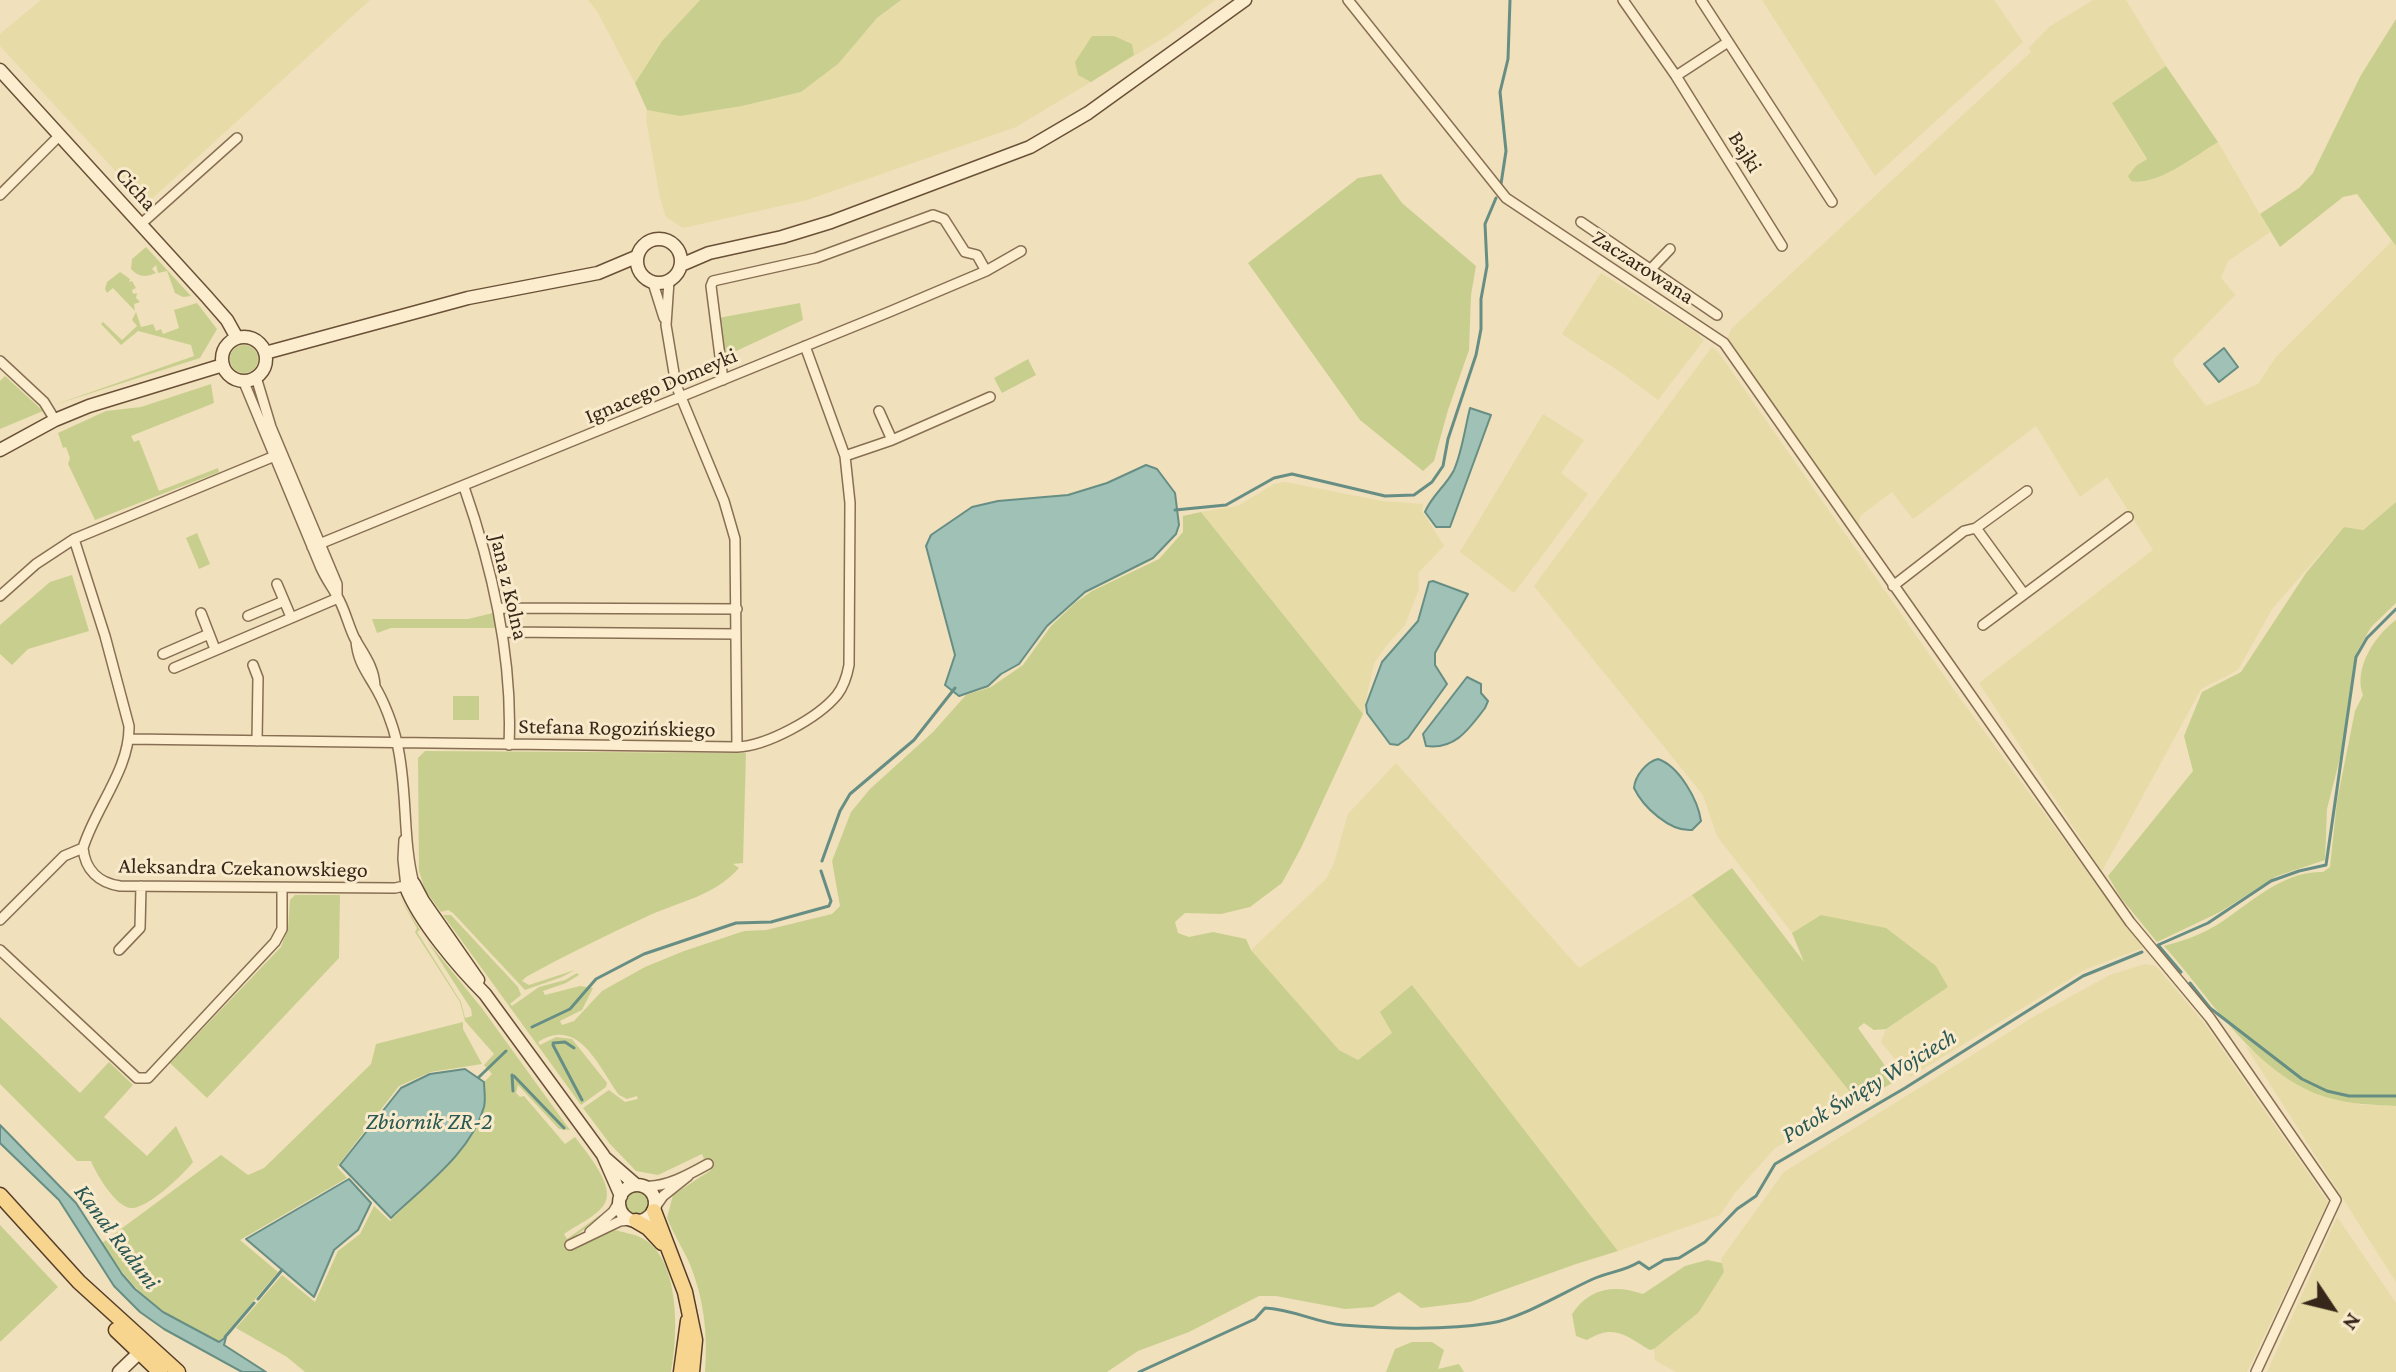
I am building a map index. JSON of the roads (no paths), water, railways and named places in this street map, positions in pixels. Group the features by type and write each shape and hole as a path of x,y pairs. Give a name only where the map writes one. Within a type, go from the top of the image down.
{"main road":[{"path":"680,258 782,237 831,222 1030,147 1088,113 1245,0"},
{"name":"Cicha","path":"0,70 220,312 237,338"},
{"path":"265,353 468,298 598,273 636,257 641,247 657,238 670,241 680,258 674,277 669,281 653,283 641,274 598,273"},
{"path":"636,257 641,274"},
{"path":"237,338 258,341 265,353 264,367 249,379 231,376 223,365 227,346 237,338"},
{"path":"0,450 55,420 125,394 223,365"},
{"path":"410,885 603,1155 653,1194 668,1248 683,1284 695,1340 692,1372"},
{"path":"603,1155 623,1215 648,1228 668,1248"},
{"path":"620,1199 627,1188 640,1186"},
{"path":"0,1195 79,1282 106,1320 178,1372"},
{"path":"633,1221 648,1218 655,1208"},
{"path":"681,1372 689,1317"},
{"path":"144,1349 157,1369"},
{"path":"133,1370 144,1349"},
{"path":"119,1372 144,1349"},
{"path":"133,1370 157,1369"}],"street":[{"name":"Zaczarowana","path":"1348,0 1506,198 1720,338 2130,922 2210,1018 2336,1200 2256,1372"},
{"name":"Bajki","path":"1623,0 1676,76 1782,246"},
{"name":"Bajki","path":"1701,0 1832,202"},
{"path":"1676,76 1728,42"},
{"path":"0,195 60,135"},
{"path":"141,224 237,138"},
{"path":"723,380 711,286 713,281 816,258 937,215 944,219 965,252 980,258 986,271"},
{"path":"1581,222 1717,315"},
{"path":"1650,270 1670,249"},
{"name":"Ignacego Domeyki","path":"316,545 986,271 1021,251"},
{"name":"Stefana Rogozińskiego","path":"666,325 669,281"},
{"name":"Stefana Rogozińskiego","path":"129,739 737,747 736,548 733,530 681,398 672,367 666,325 653,283"},
{"path":"737,747 766,742 816,713 837,695 845,681 850,645 850,503 845,456 805,346"},
{"path":"0,361 44,402 55,420"},
{"path":"249,379 316,545 337,584 337,596 374,674 375,686 397,743 405,788 410,885"},
{"path":"845,456 892,440 990,397"},
{"path":"879,411 892,440"},
{"path":"0,596 36,564 74,539 278,454"},
{"name":"Jana z Kolna","path":"464,487 504,632 509,745"},
{"path":"1893,586 1964,531 1976,528 2027,491"},
{"path":"1983,625 2128,517"},
{"path":"1976,528 2024,594"},
{"path":"0,920 64,856 83,848 129,739 128,719 118,680 74,539"},
{"path":"277,584 291,617"},
{"path":"174,668 337,596"},
{"path":"248,616 284,601"},
{"path":"499,608 737,609"},
{"path":"201,613 215,649"},
{"path":"504,632 736,634"},
{"path":"163,654 209,634"},
{"path":"253,665 258,678 257,741"},
{"name":"Aleksandra Czekanowskiego","path":"83,848 88,866 100,880 113,885 282,888 410,885"},
{"path":"119,950 140,928 141,886"},
{"path":"0,950 137,1078 148,1078 275,942 282,929 282,888"},
{"path":"640,1186 656,1186 708,1164"},
{"path":"655,1208 663,1196 689,1174"},
{"path":"587,1234 620,1199"},
{"path":"570,1245 587,1234 620,1221 633,1221"}],"water":[{"path":"2224,348 2238,367 2219,382 2204,364"},
{"path":"1470,408 1491,415 1450,527 1436,527 1425,512 1454,470"},
{"path":"1146,465 1157,469 1175,493 1179,525 1176,534 1153,558 1085,592 1047,626 1019,664 988,686 959,696 945,685 955,655 926,546 931,535 972,507 998,501 1068,495 1107,483"},
{"path":"1429,582 1468,594 1435,653 1435,665 1447,684 1408,738 1398,745 1390,744 1367,713 1366,705 1382,662 1418,621"},
{"path":"1467,677 1481,684 1481,693 1488,701 1485,708 1453,741 1445,745 1426,746 1423,734"},
{"path":"1658,759 1680,776 1692,794 1701,821 1692,830 1666,823 1644,803 1634,788 1642,770"},
{"name":"Zbiornik ZR-2","path":"465,1069 484,1082 485,1104 478,1124 458,1154 391,1218 340,1165 401,1088 430,1074"},
{"path":"0,1125 76,1203 135,1289 163,1312 219,1342 226,1337 224,1345 266,1372 242,1372 164,1329 140,1312 114,1286 59,1200 0,1143"},
{"name":"Zbiornik ZR-2","path":"349,1179 371,1203 358,1230 334,1250 314,1297 246,1239"}],"waterway":[{"path":"1501,184 1506,151 1500,92 1508,59 1510,0"},
{"path":"1175,510 1226,505 1274,478 1292,474 1385,496 1414,495 1432,482 1443,466 1448,439 1476,355 1487,266 1485,224 1496,198"},
{"name":"Potok Święty Wojciech","path":"2181,972 2158,945 2208,923 2271,881 2326,865 2356,657 2367,638 2396,609"},
{"path":"822,861 840,811 850,794 914,740 955,688"},
{"path":"532,1027 570,1009 596,979 644,954 736,923 771,922 829,906 831,901 821,871"},
{"name":"Potok Święty Wojciech","path":"1139,1372 1255,1319 1265,1308 1343,1325 1417,1328 1491,1323 1516,1316 1593,1279 1639,1262 1649,1269 1664,1260 1679,1258 1705,1242 1737,1209 1756,1196 1775,1164 1905,1088 2083,976 2142,952"},
{"path":"2190,983 2210,1008 2302,1079 2327,1091 2349,1096 2396,1096"},
{"path":"553,1043 565,1042 574,1048"},
{"path":"553,1045 582,1100"},
{"path":"479,1077 506,1051"},
{"path":"512,1075 513,1091"},
{"path":"514,1076 564,1128"},
{"path":"258,1299 282,1270"},
{"path":"225,1337 254,1303"}],"water label":[{"name":"Kanał Raduni","path":"117,1237"}]}
